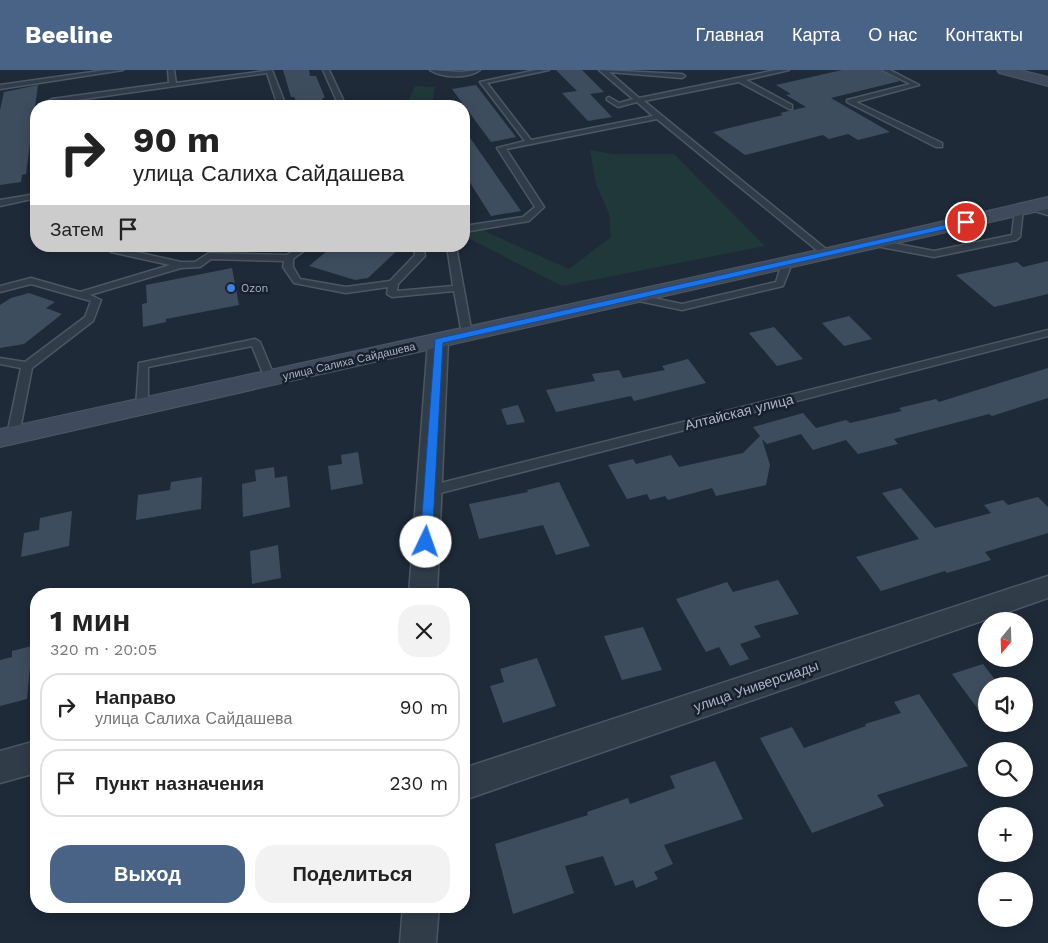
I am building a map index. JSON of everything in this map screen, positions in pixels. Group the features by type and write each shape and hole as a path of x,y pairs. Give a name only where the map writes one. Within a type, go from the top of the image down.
{"street":[{"path":"1004,70 1048,82"},
{"name":"улица Салиха Сайдашева","path":"7,437 1037,208"},
{"path":"423,588 438,341"},
{"name":"улица Универсиады","path":"470,782 1048,588"},
{"path":"0,767 30,759"},
{"path":"418,943 420,913"}],"lane":[{"path":"0,87 120,70"},
{"path":"171,70 173,85"},
{"path":"326,70 340,100"},
{"path":"433,70 454,74 467,74 477,70"},
{"path":"530,143 483,82 546,70"},
{"path":"603,70 682,73 700,89"},
{"path":"603,70 827,254"},
{"path":"609,99 618,105 700,89 781,70"},
{"path":"885,70 916,85 849,101 939,145"},
{"path":"60,100 269,71 280,100"},
{"path":"741,80 788,107"},
{"path":"470,228 526,219 540,207 501,148 658,117"},
{"path":"0,203 30,197"},
{"path":"123,252 180,265"},
{"path":"81,296 180,265 197,264 214,252"},
{"path":"209,256 289,258 298,252"},
{"path":"419,252 420,256 393,284 392,294 459,288"},
{"path":"452,252 467,334"},
{"path":"289,258 288,267 297,282 346,290 393,284"},
{"path":"0,289 31,281 96,300 89,319 27,366 7,437"},
{"name":"Алтайская улица","path":"429,491 1048,333"},
{"path":"142,407 143,365 255,342 270,378"},
{"path":"0,361 27,366"}],"green space":[{"path":"415,86 435,87 433,100 409,100"},
{"path":"590,150 613,154 674,154 765,246 562,286 470,239 470,225 569,269 611,237 609,214 596,184"}],"building":[{"path":"283,70 309,70 310,76 316,76 325,98 322,98 323,100 295,100 294,97 291,97"},
{"path":"556,70 582,70 604,92 590,94 612,117 588,121 562,93 577,91"},
{"path":"842,70 880,70 900,81 831,98 890,132 858,140 848,134 829,139 823,135 745,155 713,132 783,115 780,113 806,107 786,95 791,94 776,85"},
{"path":"38,85 36,100 30,100 30,144 26,174 22,175 21,182 0,185 0,110 4,92"},
{"path":"476,85 516,137 491,142 470,113 470,100 460,100 452,89"},
{"path":"470,138 521,211 491,216 470,183"},
{"path":"326,252 396,252 368,278 355,280 309,266"},
{"path":"1048,261 1048,294 994,307 956,275 1017,262 1023,267"},
{"path":"232,268 239,305 166,319 166,322 143,327 142,304 147,303 146,285"},
{"path":"29,293 55,302 46,308 62,314 24,344 0,348 0,305 11,298"},
{"path":"849,316 872,339 844,346 822,323"},
{"path":"774,327 803,359 777,366 749,333"},
{"path":"688,359 706,383 634,401 631,396 556,412 546,390 595,381 592,374 619,370 623,378 665,370 662,366"},
{"path":"1048,368 1048,398 992,416 989,414 894,439 898,444 858,454 846,440 813,450 801,434 767,444 762,439 770,465 766,485 716,496 712,488 668,500 665,496 650,500 647,494 627,499 608,465 633,459 636,464 671,455 679,467 743,453 760,436 753,427 803,413 816,428 846,420 850,423 902,411 899,408 936,399 939,402"},
{"path":"518,405 525,422 507,425 501,409"},
{"path":"358,452 363,484 331,490 328,466 342,464 341,455"},
{"path":"274,467 275,478 287,476 290,507 243,517 242,484 256,481 255,470"},
{"path":"202,477 201,509 136,520 138,495 170,490 171,482"},
{"path":"559,482 590,546 556,555 543,525 479,539 469,504 528,492 527,490"},
{"path":"901,488 935,528 991,513 984,505 1003,500 1008,505 1038,497 1048,507 1048,533 985,552 991,560 947,573 945,571 881,591 856,557 919,539 882,493"},
{"path":"72,511 69,546 21,557 24,533 39,530 40,518"},
{"path":"278,545 281,578 252,584 250,551"},
{"path":"778,580 799,614 754,626 761,637 740,644 749,659 730,666 719,647 706,652 676,599 727,582 733,592"},
{"path":"643,627 662,670 622,680 604,636"},
{"path":"30,646 27,699 0,706 0,660 12,657 12,651"},
{"path":"537,658 556,706 503,723 490,686 504,682 500,669"},
{"path":"978,666 978,668 986,668 993,677 978,677 978,709 952,674"},
{"path":"919,694 968,766 877,795 884,806 812,833 760,738 792,727 804,748 866,726 865,724 901,713 894,702"},
{"path":"715,761 743,819 664,845 673,864 654,872 658,879 636,888 633,880 615,886 603,856 565,866 574,893 513,914 495,844 588,815 587,812 628,798 630,804 675,788 670,776"}],"place":[{"name":"Ozon","path":"231,288"}],"route":[{"path":"426,542 438,341 966,222"}]}
